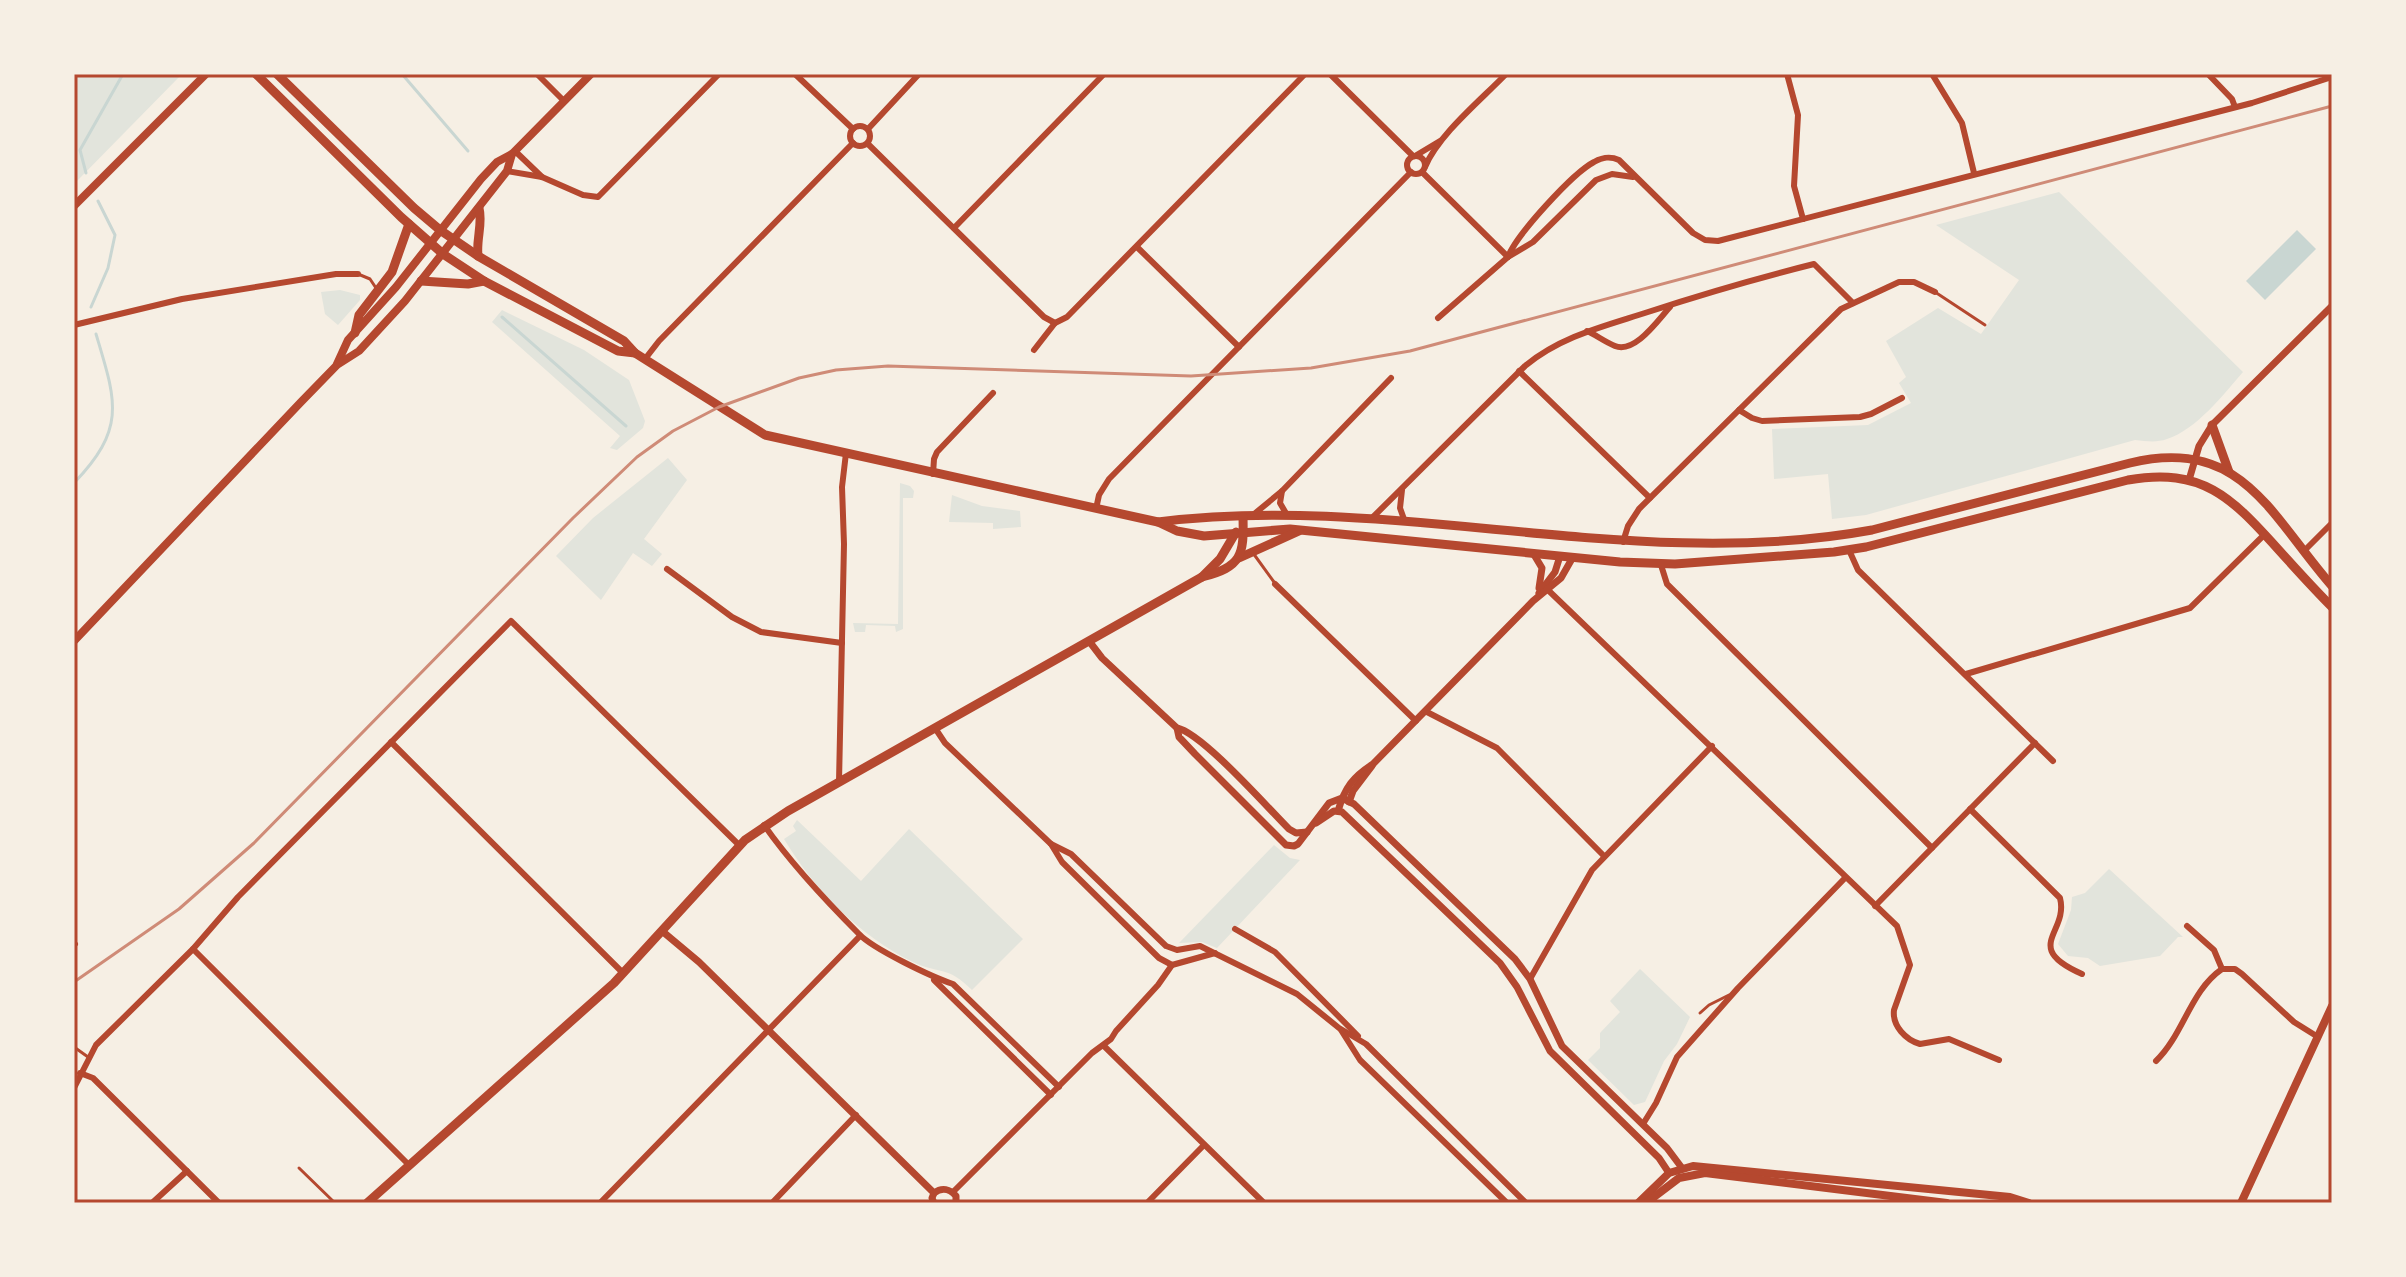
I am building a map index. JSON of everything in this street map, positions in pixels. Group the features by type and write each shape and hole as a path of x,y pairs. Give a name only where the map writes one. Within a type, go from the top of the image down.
{"main road":[{"path":"74,206 206,74"},
{"path":"256,74 443,254 484,281 618,351 635,353"},
{"path":"277,74 414,208 453,240 600,325 624,341 635,353 760,433 1158,522 1177,531 1200,535 1241,536 1279,529 1661,565 1849,550 2128,480 2161,476 2189,480 2229,498 2332,607"},
{"path":"337,365 348,340 396,287 489,170 514,152 591,74"},
{"path":"74,641 337,365 359,351 421,281 479,208 507,171 514,152"},
{"path":"478,256 477,238 482,221 479,208"},
{"path":"355,333 359,315 392,272 409,224"},
{"path":"421,281 468,284 484,281"},
{"path":"2212,425 2229,472"},
{"path":"1158,522 1287,515 1405,522 1623,542 1726,544 1841,535 1895,525 2145,459 2164,457 2195,459 2229,472 2257,493 2332,586"},
{"path":"1239,558 1245,516"},
{"path":"1202,577 1218,573 1239,558 1299,531"},
{"path":"1241,536 1253,553"},
{"path":"367,1203 623,973 739,845 764,825 1202,577 1241,536"},
{"path":"1560,556 1563,537"},
{"path":"1563,537 1572,549 1573,557"},
{"path":"1620,562 1623,542"},
{"path":"2241,1203 2332,1006"},
{"path":"1646,1203 1680,1173 1705,1166 2010,1197 2029,1203"},
{"path":"1638,1203 1669,1173 1705,1173 1947,1203"}],"street":[{"path":"537,74 564,101"},
{"path":"507,171 542,177 583,195 598,197 719,74"},
{"path":"795,74 853,129"},
{"path":"868,129 919,74"},
{"path":"954,228 1104,74"},
{"path":"1034,350 1055,323 1067,317 1305,74"},
{"path":"1330,74 1414,156 1423,158 1424,169 1508,257"},
{"path":"1443,139 1414,156 1407,165 1411,172 1416,174 1424,169 1443,139 1506,74"},
{"path":"1787,74 1798,115 1794,186 1803,219"},
{"path":"1932,74 1962,123 1974,173"},
{"path":"2208,74 2232,99 2235,107"},
{"path":"1508,257 1524,229 1593,163 1609,157 1617,159 1691,231 1705,240 1723,240 2235,107 2332,77"},
{"path":"860,126 868,129 871,136 868,144 860,147 853,143 850,136 853,129 860,126"},
{"path":"645,359 659,341 853,143"},
{"path":"868,144 1044,317 1055,323"},
{"path":"514,152 542,177"},
{"path":"1096,509 1101,491 1109,479 1411,172"},
{"path":"1438,318 1508,257 1533,242 1601,177 1616,174 1635,177"},
{"path":"1137,247 1239,347"},
{"path":"1370,520 1519,371 1554,346 1587,331 1814,264 1853,303"},
{"path":"74,325 182,299 336,274 358,274"},
{"path":"1623,542 1631,520 1650,498 1839,311 1899,282 1912,282 1935,292"},
{"path":"1587,331 1616,347 1630,346 1672,304"},
{"path":"2189,480 2199,445 2212,425 2332,306"},
{"path":"1519,371 1650,498"},
{"path":"1245,516 1282,491 1391,378"},
{"path":"933,474 937,452 993,393"},
{"path":"1739,410 1762,421 1856,417 1871,414 1902,398"},
{"path":"839,782 844,544 842,487 846,453"},
{"path":"1402,490 1400,508 1405,522"},
{"path":"1282,491 1280,503 1287,515"},
{"path":"2304,551 2332,523"},
{"path":"1966,674 2190,608 2265,534"},
{"path":"1849,550 1858,570 2053,761"},
{"path":"1533,553 1542,567 1544,586 1897,926 1910,965 1893,1017 1901,1032 1920,1044 1949,1039 1999,1060"},
{"path":"1560,556 1555,572 1533,601 1373,764 1353,778 1345,788 1346,800 1515,959 1530,979 1562,1046 1658,1139 1680,1173"},
{"path":"1544,586 1567,572 1573,557"},
{"path":"1661,565 1667,584 1932,848"},
{"path":"667,569 732,617 761,632 842,643"},
{"path":"1275,584 1416,721"},
{"path":"74,1088 96,1045 511,621 739,845"},
{"path":"1089,641 1102,658 1177,728 1186,730 1202,743 1290,830 1307,832"},
{"path":"1425,711 1497,748 1604,856"},
{"path":"935,728 945,743 1051,844 1062,862 1159,958 1172,965"},
{"path":"1177,728 1179,737 1286,845 1295,846 1315,824 1346,800"},
{"path":"391,742 623,973"},
{"path":"1875,906 2035,743"},
{"path":"1530,979 1592,870 1712,746"},
{"path":"1332,810 1334,800 1346,800"},
{"path":"1970,809 2060,898 2062,906 2050,948 2068,968 2082,974"},
{"path":"1332,810 1500,963 1517,987 1550,1051 1659,1158 1669,1173"},
{"path":"764,825 819,895 860,936 931,977 953,984 1059,1087"},
{"path":"1051,844 1071,854 1166,946 1177,950 1197,946 1291,989 1339,1028 1366,1044"},
{"path":"1643,1124 1677,1057 1738,988 1845,878"},
{"path":"2187,926 2214,950 2222,969"},
{"path":"1235,929 1275,952 1526,1203"},
{"path":"662,931 699,962 934,1193"},
{"path":"600,1203 860,936"},
{"path":"193,949 409,1165"},
{"path":"953,1192 1092,1053 1104,1046 1172,965 1215,953"},
{"path":"2156,1061 2171,1046 2198,995 2214,974 2222,969 2235,969 2294,1022 2318,1037"},
{"path":"931,977 1051,1095"},
{"path":"1339,1028 1360,1060 1507,1203"},
{"path":"1104,1046 1264,1203"},
{"path":"80,1073 93,1078 219,1203"},
{"path":"772,1203 856,1115"},
{"path":"1648,1150 1659,1148 1658,1139"},
{"path":"1147,1203 1204,1145"},
{"path":"152,1203 187,1171"},
{"path":"934,1193 945,1189 953,1192 956,1203"},
{"path":"934,1193 934,1203"}],"lane":[{"path":"358,274 370,279 377,292"},
{"path":"1935,292 1985,325"},
{"path":"1253,553 1275,584"},
{"path":"1700,1013 1738,988"},
{"path":"74,1047 88,1057"},
{"path":"299,1168 335,1203"}],"shaded area":[{"path":"74,74 182,74 74,184"},
{"path":"2059,192 2243,372 2209,410 2188,428 2167,439 2135,440 1866,515 1832,519 1828,474 1774,479 1772,429 1868,425 1911,403 1899,383 1906,377 1886,341 1938,308 1981,334 2019,280 1936,225"},
{"path":"2297,230 2316,249 2265,300 2246,281"},
{"path":"340,290 360,295 360,300 338,325 325,314 321,292"},
{"path":"502,310 584,350 629,380 645,421 643,428 617,450 610,448 620,436 492,322"},
{"path":"668,458 687,480 644,539 662,554 652,566 633,553 601,600 556,556 593,518"},
{"path":"900,483 914,491 913,498 903,498 903,629 896,632 895,626 866,625 865,632 855,632 853,623 898,624"},
{"path":"952,495 982,506 1020,511 1021,527 993,529 993,523 949,522"},
{"path":"797,820 861,881 909,829 1023,939 972,990 950,974 913,962 856,925 809,876 784,839 796,831 793,826"},
{"path":"1274,845 1290,858 1300,860 1217,948 1202,942 1179,943"},
{"path":"2109,869 2183,937 2178,937 2160,956 2100,966 2088,958 2068,956 2058,944 2071,910 2072,897 2085,893"},
{"path":"1640,969 1690,1017 1645,1102 1634,1105 1588,1060 1600,1048 1600,1033 1620,1012 1610,1001"}],"waterway":[{"path":"86,173 80,150 123,74"},
{"path":"402,74 468,151"},
{"path":"91,307 108,268 115,235 98,201"},
{"path":"502,317 626,426"},
{"path":"74,483 91,464 110,429 112,396 96,334"}],"railway":[{"path":"74,982 179,909 254,843 573,518 637,457 673,431 719,407 799,378 836,370 888,366 1191,376 1311,368 1410,351 2332,106"}]}
